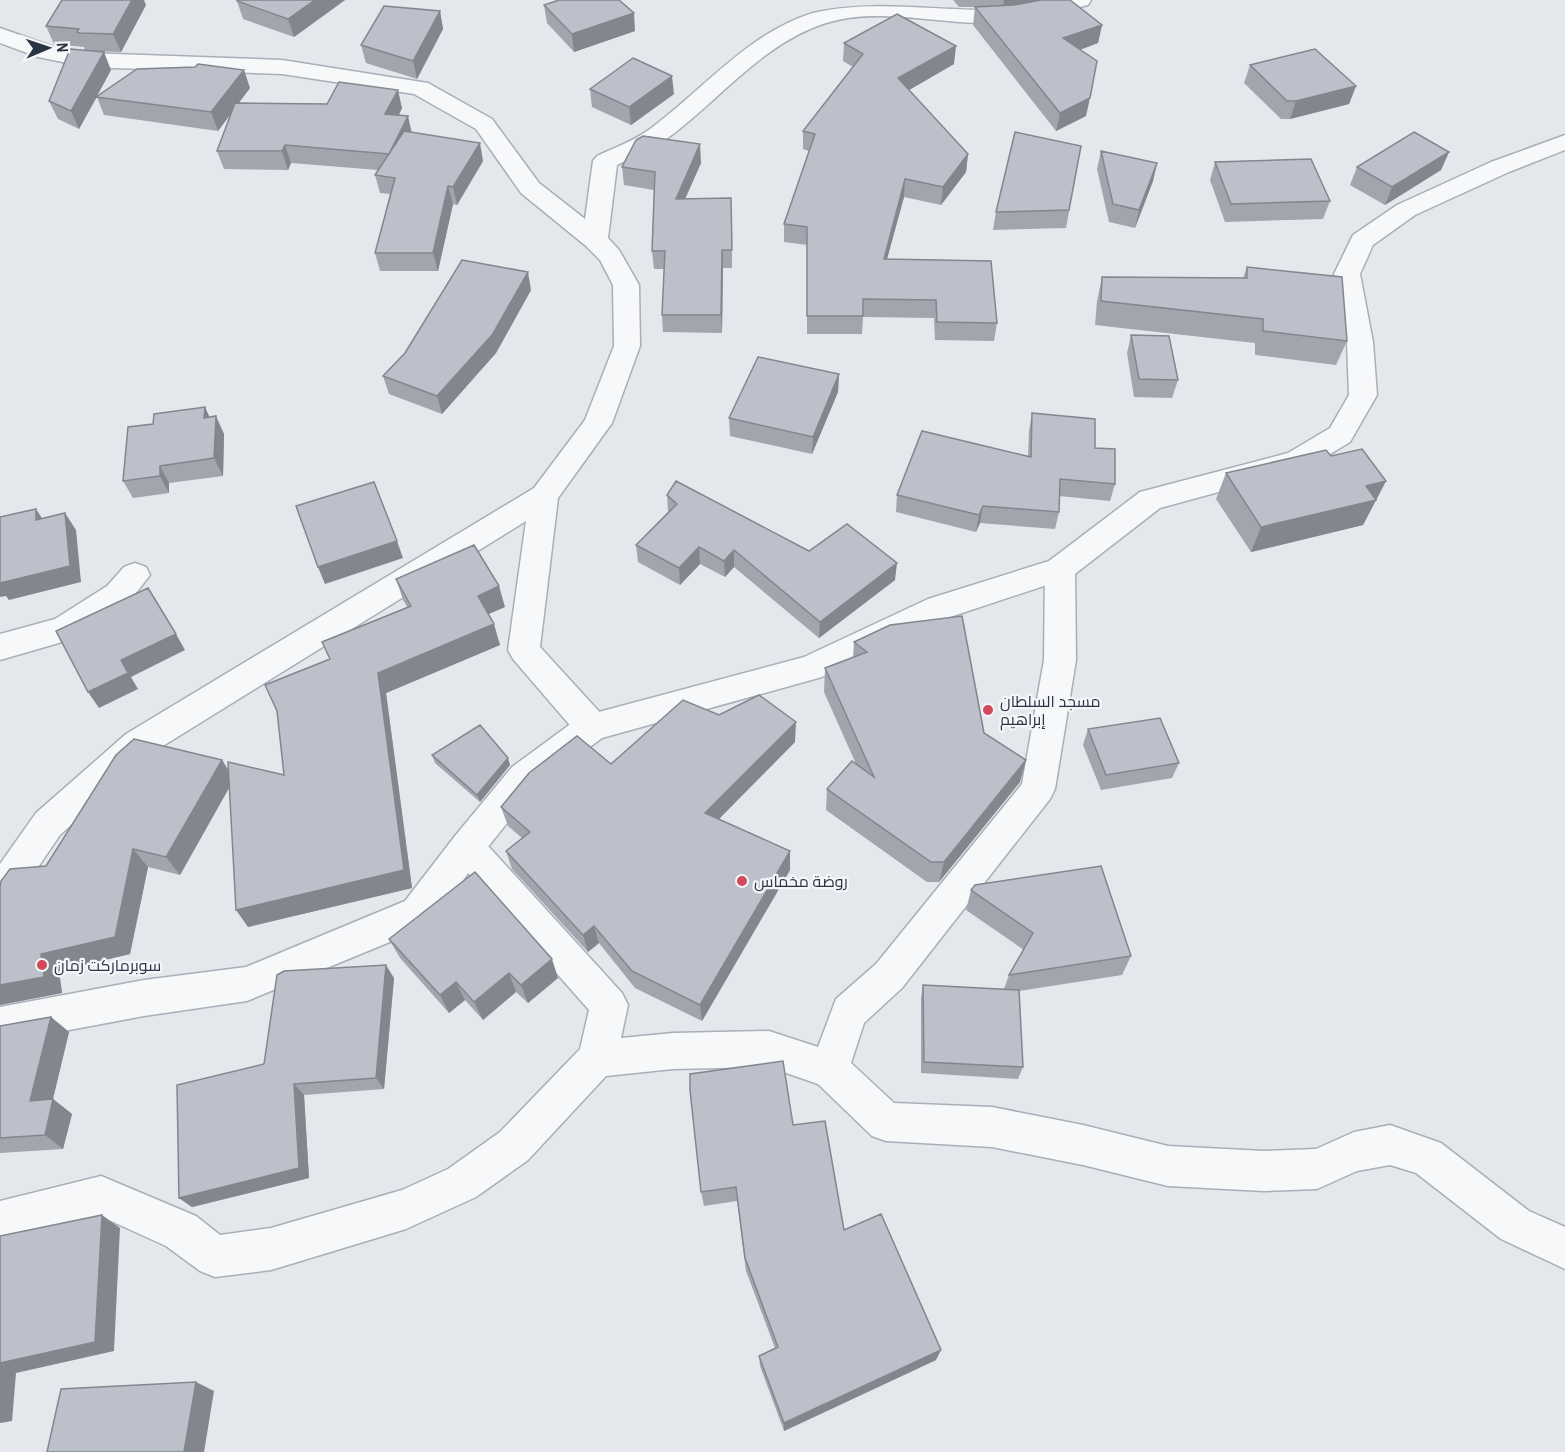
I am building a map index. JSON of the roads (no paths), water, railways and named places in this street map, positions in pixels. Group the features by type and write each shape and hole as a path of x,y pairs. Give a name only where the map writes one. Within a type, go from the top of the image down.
{"street":[{"path":"596,240 605,161 655,136 754,54 794,29 819,18 868,8 908,12 1009,15 1080,0"},
{"path":"0,35 46,52 87,60 282,67 420,88 484,124 530,188 596,240 610,256 626,285 627,346 598,423 544,496 138,744 48,824 0,893"},
{"path":"0,1025 144,998 247,984 418,913 467,847 524,777 592,728 811,668 939,608 1060,569 1150,500 1297,461 1340,435 1363,395 1360,342 1347,274 1362,241 1406,210 1500,167 1565,142"},
{"path":"544,496 524,650 592,728"},
{"path":"830,1069 849,1012 889,976 1038,789 1060,660 1060,569"},
{"path":"0,647 65,629 118,594 135,575"},
{"path":"0,1221 100,1196 181,1231 215,1256 271,1249 406,1209 462,1183 514,1146 597,1059 609,1005 467,847"},
{"path":"597,1059 672,1051 769,1049 830,1069 886,1122 992,1127 1083,1145 1168,1166 1264,1171 1317,1169 1354,1152 1390,1145 1427,1157 1515,1225 1565,1248"}],"place":[{"name":"مسجد السلطان إبراهيم","path":"988,710"},
{"name":"روضة مخماس","path":"742,881"},
{"name":"سوبرماركت زمان","path":"42,965"}]}
